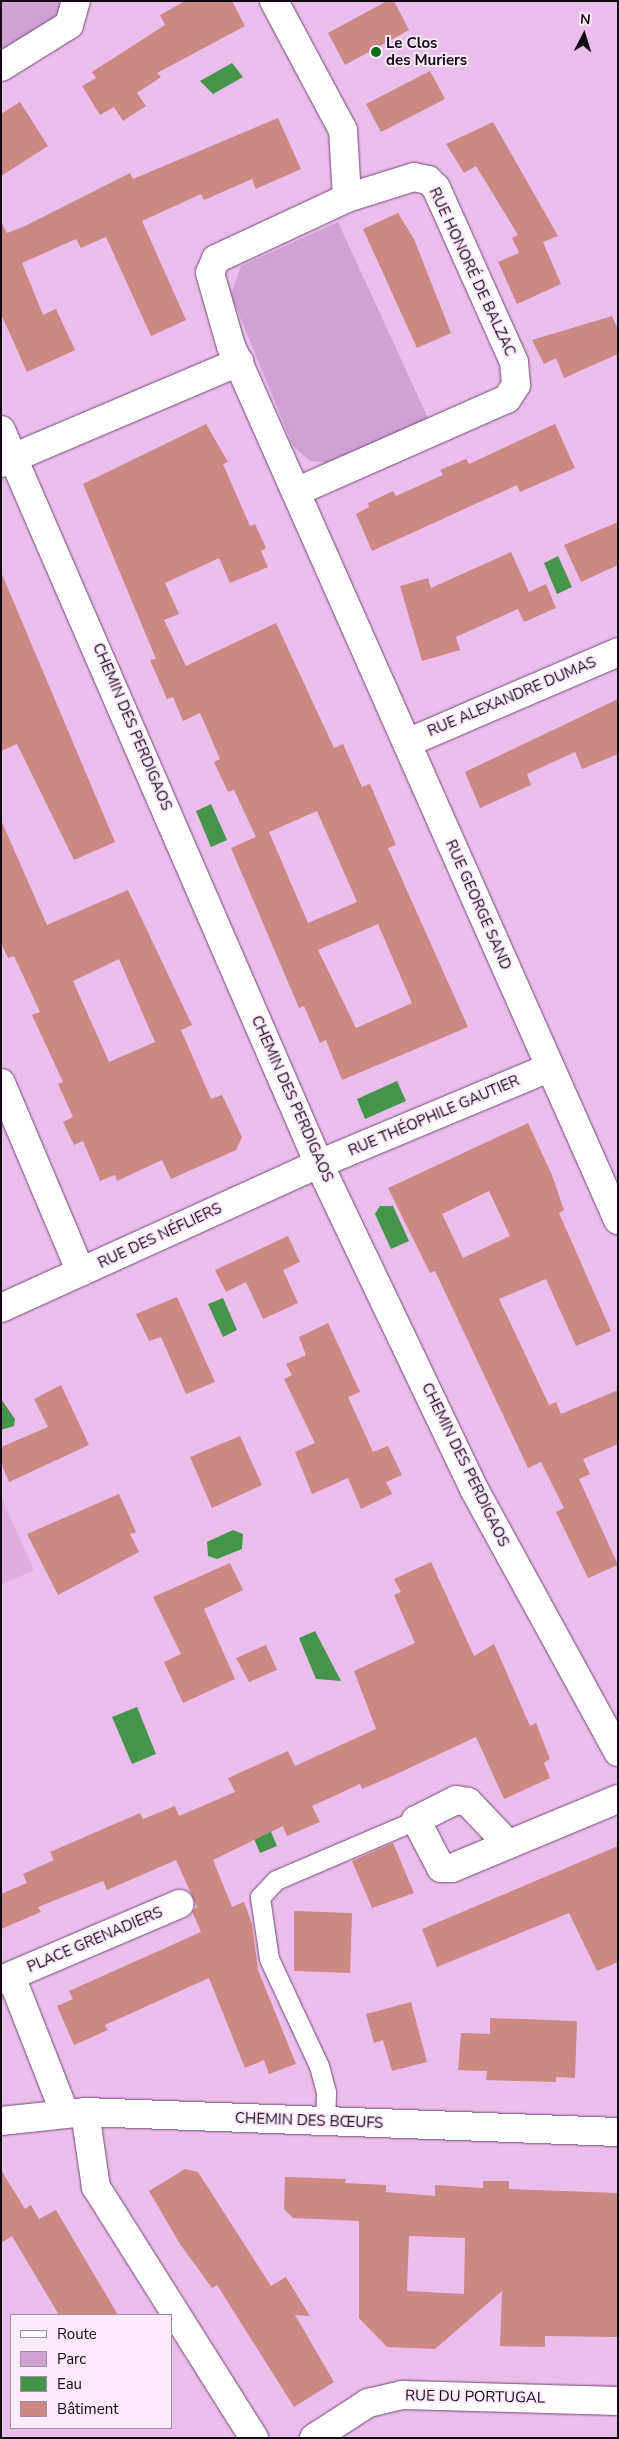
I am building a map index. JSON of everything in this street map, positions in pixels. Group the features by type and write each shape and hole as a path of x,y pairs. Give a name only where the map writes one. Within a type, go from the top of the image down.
{"street":[{"path":"1,67 69,25 76,1"},
{"path":"274,1 343,130 347,198"},
{"name":"RUE HONORÉ DE BALZAC","path":"298,491 507,400 516,386 514,362 436,188 414,177 347,198 216,258 210,273 239,362 298,491 338,589"},
{"path":"9,460 239,362"},
{"name":"CHEMIN DES PERDIGAOS","path":"1,430 9,460 319,1164 474,1489 618,1752"},
{"name":"RUE GEORGE SAND","path":"338,589 618,1220"},
{"name":"RUE ALEXANDRE DUMAS","path":"407,742 618,652"},
{"name":"RUE THÉOPHILE GAUTIER","path":"319,1164 549,1068"},
{"path":"1,1083 81,1272"},
{"name":"RUE DES NÉFLIERS","path":"1,1308 319,1164"},
{"path":"507,1843 468,1802 456,1800 416,1820 441,1868 452,1868 507,1843 618,1799"},
{"name":"PLACE GRENADIERS","path":"179,1904 6,1978 75,2113 96,2187 254,2438"},
{"name":"CHEMIN DES BŒUFS","path":"1,2121 75,2113 618,2132"},
{"name":"RUE DU PORTUGAL","path":"314,2438 368,2403 403,2395 618,2401"}],"lane":[{"path":"325,2122 326,2092 319,2066 269,1960 260,1898 276,1880 416,1820"}],"shaded area":[{"path":"1,1497 34,1570 1,1585"}],"green space":[{"path":"1,1 62,1 63,12 1,54"},
{"path":"338,222 428,418 331,463 310,461 293,446 231,295 241,266"}],"water":[{"path":"232,63 243,77 213,94 200,81"},
{"path":"558,556 572,587 557,594 544,563"},
{"path":"211,804 227,840 211,847 196,811"},
{"path":"397,1081 406,1101 365,1119 357,1099"},
{"path":"380,1206 393,1206 409,1241 391,1249 375,1214"},
{"path":"223,1298 237,1330 223,1337 208,1304"},
{"path":"1,1399 15,1419 14,1426 1,1430"},
{"path":"233,1530 243,1534 242,1549 217,1559 208,1556 207,1542"},
{"path":"315,1631 341,1681 316,1679 299,1638"},
{"path":"137,1707 156,1754 132,1764 112,1717"},
{"path":"263,1813 277,1846 260,1853 246,1820"}],"building":[{"path":"185,1 232,1 245,26 157,73 161,77 137,93 146,106 123,121 114,107 100,115 82,86 96,78 92,72 165,25 160,15"},
{"path":"387,1 394,1 409,30 345,65 328,33"},
{"path":"430,71 445,99 381,132 366,104"},
{"path":"20,102 48,146 1,176 1,114"},
{"path":"278,118 301,169 256,189 252,179 204,200 201,194 142,221 186,320 151,336 106,237 81,248 76,239 22,263 43,315 56,309 75,350 27,372 1,314 1,222 7,233 23,227 130,173 133,179"},
{"path":"493,122 558,236 543,242 561,284 517,304 498,262 519,253 512,238 518,235 476,166 464,173 446,144"},
{"path":"398,213 414,239 451,333 417,348 363,229"},
{"path":"612,316 618,329 618,354 564,378 556,358 544,364 532,340"},
{"path":"206,424 228,462 223,464 250,526 255,524 266,548 261,551 268,567 230,583 219,558 165,583 179,614 164,620 186,666 276,623 334,748 343,744 362,787 370,784 396,845 388,848 468,1027 342,1080 326,1040 320,1043 304,1006 299,1008 231,848 256,837 234,790 228,792 214,762 220,759 200,713 183,721 173,697 167,699 150,660 156,659 83,484","holes":["317,811 357,902 308,923 269,832","378,924 412,1003 356,1028 318,950"]},
{"path":"555,424 575,468 520,492 517,485 372,551 356,514 369,507 368,503 393,491 396,496 443,475 440,470 466,459 469,464"},
{"path":"618,522 618,565 581,582 564,545"},
{"path":"511,552 529,592 546,584 556,608 524,622 518,609 456,637 460,650 422,661 400,586 428,578 431,588"},
{"path":"1,572 115,842 74,860 17,744 1,751"},
{"path":"618,699 618,754 582,769 575,752 527,774 531,785 480,808 465,772"},
{"path":"1,820 47,925 128,890 192,1025 181,1030 211,1099 222,1095 242,1137 236,1150 171,1179 162,1160 117,1181 115,1175 100,1181 83,1141 74,1145 63,1122 73,1117 58,1084 63,1082 32,1015 40,1012 14,956 8,958 1,943","holes":["119,959 155,1042 109,1062 73,981"]},
{"path":"528,1123 552,1175 564,1210 559,1213 611,1331 576,1346 546,1279 499,1299 549,1405 556,1402 561,1414 618,1390 618,1444 583,1459 590,1474 579,1479 618,1565 588,1578 556,1512 564,1508 541,1462 528,1468 435,1271 430,1273 388,1188","holes":["489,1191 510,1236 463,1258 442,1214"]},
{"path":"288,1236 300,1262 283,1270 298,1303 263,1319 246,1282 226,1292 215,1270"},
{"path":"177,1297 215,1382 186,1394 161,1337 149,1341 136,1314"},
{"path":"328,1323 360,1392 348,1397 373,1452 388,1446 402,1475 386,1482 392,1494 361,1509 348,1478 312,1494 295,1452 315,1443 284,1379 292,1375 286,1364 306,1355 299,1337"},
{"path":"61,1385 89,1445 9,1482 1,1463 1,1447 48,1427 34,1399"},
{"path":"240,1436 262,1485 212,1508 190,1457"},
{"path":"119,1494 136,1532 130,1534 139,1552 58,1595 27,1534"},
{"path":"431,1562 474,1656 494,1644 530,1726 536,1723 550,1759 544,1763 550,1778 504,1799 476,1737 362,1789 360,1784 312,1806 320,1822 287,1836 283,1826 213,1860 232,1907 244,1902 252,1924 258,1970 296,2064 269,2074 264,2060 245,2068 209,1978 105,2025 108,2030 74,2045 57,2006 73,1999 69,1991 201,1932 192,1911 197,1907 176,1860 107,1890 103,1881 38,1907 41,1912 1,1929 1,1894 27,1883 23,1874 54,1860 50,1852 140,1813 143,1819 175,1806 179,1816 235,1792 228,1778 288,1751 295,1766 376,1729 354,1671 415,1643 394,1595 401,1592 394,1579"},
{"path":"230,1563 243,1590 204,1609 235,1679 183,1703 164,1662 181,1654 153,1597"},
{"path":"266,1645 277,1670 249,1682 236,1658"},
{"path":"393,1843 414,1893 372,1908 352,1861"},
{"path":"618,1846 618,1962 597,1971 569,1913 437,1967 422,1929"},
{"path":"294,1911 352,1913 350,1973 294,1971"},
{"path":"411,2002 427,2062 392,2071 383,2040 374,2043 366,2014"},
{"path":"490,2018 577,2021 575,2078 556,2077 556,2082 486,2080 487,2071 458,2070 461,2033 490,2034"},
{"path":"185,2169 198,2172 271,2286 286,2277 310,2316 295,2315 334,2382 294,2407 217,2285 212,2288 180,2244 149,2191"},
{"path":"1,2170 25,2209 31,2205 39,2219 56,2210 117,2314 58,2314 12,2236 1,2243"},
{"path":"285,2177 346,2179 345,2183 386,2185 386,2192 435,2196 435,2185 483,2188 483,2181 509,2181 509,2189 618,2193 618,2337 545,2336 545,2347 500,2346 502,2291 435,2349 387,2347 359,2318 359,2221 293,2218 284,2209","holes":["409,2236 465,2238 464,2294 407,2291"]}],"place":[{"name":"Le Clos des Muriers","path":"376,52"}]}
